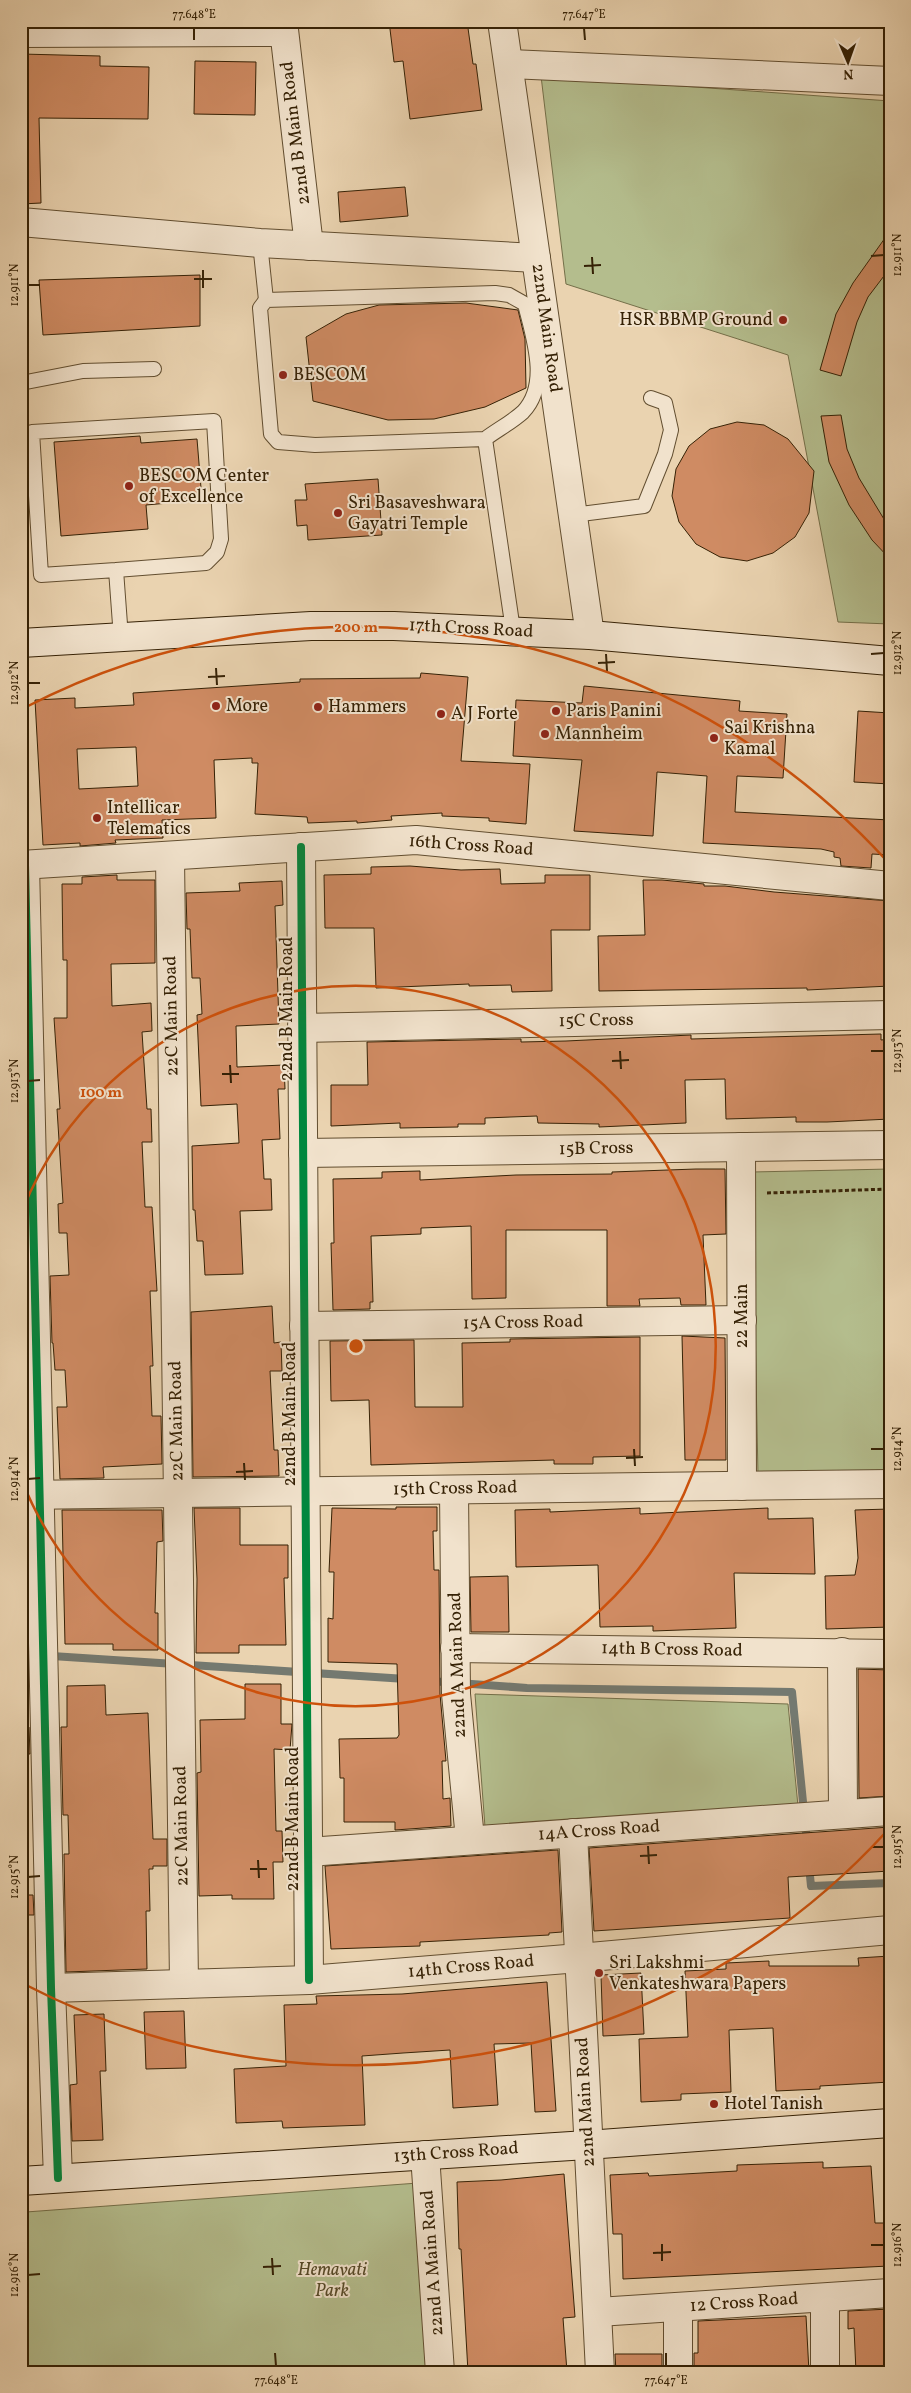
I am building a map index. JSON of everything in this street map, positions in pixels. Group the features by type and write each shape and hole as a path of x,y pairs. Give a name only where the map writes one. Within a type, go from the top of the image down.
{"street":[{"name":"22nd Main Road","path":"502,21 510,64 590,636"},
{"path":"21,33 140,27 284,27"},
{"name":"22nd B Main Road","path":"284,27 309,246"},
{"path":"510,64 890,81"},
{"path":"21,222 260,243 536,258"},
{"name":"17th Cross Road","path":"21,643 311,626 394,626 513,630 890,661"},
{"name":"16th Cross Road","path":"23,865 416,840 890,886"},
{"name":"22nd B Main Road","path":"301,847 309,1980"},
{"name":"22C Main Road","path":"170,857 184,1984"},
{"path":"23,865 30,1495 58,2178"},
{"name":"15C Cross","path":"302,1028 890,1015"},
{"name":"15B Cross","path":"303,1153 890,1145"},
{"name":"22 Main","path":"741,1147 742,1486"},
{"name":"15A Cross Road","path":"304,1326 742,1320"},
{"name":"15th Cross Road","path":"30,1495 890,1484"},
{"name":"22nd A Main Road","path":"454,1490 456,1694 470,1839"},
{"name":"14th B Cross Road","path":"455,1648 890,1654"},
{"path":"842,1652 843,1813"},
{"name":"14A Cross Road","path":"308,1852 470,1839 890,1811"},
{"name":"22nd Main Road","path":"573,1833 587,2145 600,2372"},
{"name":"14th Cross Road","path":"51,1988 309,1980 890,1930"},
{"name":"13th Cross Road","path":"21,2181 587,2145 890,2123"},
{"name":"22nd A Main Road","path":"425,2155 440,2372"},
{"name":"12 Cross Road","path":"598,2312 890,2293"},
{"path":"824,2298 825,2372"},
{"path":"678,2307 678,2372"}],"lane":[{"path":"260,243 266,300 260,308 260,319 271,434 278,442 315,445 485,438 524,411 538,387 535,347 525,304 509,295 495,292 266,300"},
{"path":"21,383 84,371 154,368"},
{"path":"573,515 644,506 662,462 671,430 665,403 651,398"},
{"path":"214,421 221,539 217,552 206,563 116,570 41,575 32,432 214,421"},
{"path":"485,438 513,630"},
{"path":"116,570 121,638"}],"path":[{"path":"761,1193 890,1190"}],"green space":[{"name":"HSR BBMP Ground","path":"541,76 890,101 890,624 838,622 788,355 566,284"},
{"path":"890,1169 890,1474 758,1476 752,1172"},
{"path":"475,1694 788,1704 798,1806 485,1827"},
{"name":"Hemavati Park","path":"418,2183 431,2372 21,2372 21,2263 26,2212"}],"building":[{"path":"389,21 467,21 473,64 476,64 482,110 410,119 403,61 394,62"},
{"path":"21,54 100,56 100,66 149,67 148,119 39,118 41,203 21,204"},
{"path":"195,61 256,62 255,115 194,114"},
{"path":"405,187 408,216 340,222 338,192"},
{"path":"890,231 890,268 868,297 857,322 841,376 820,370 836,314 853,283"},
{"path":"200,275 200,326 43,335 39,280"},
{"path":"466,303 518,310 525,339 526,388 485,407 434,419 388,420 313,401 306,337 346,314 379,305"},
{"path":"841,415 847,449 859,478 890,529 890,559 872,540 849,505 829,462 821,416"},
{"path":"737,422 764,425 788,439 814,471 809,513 795,537 773,553 747,561 720,557 696,544 679,522 672,496 676,469 689,446 710,429"},
{"name":"BESCOM Center of Excellence","path":"140,436 141,443 197,439 202,500 146,505 148,529 61,536 54,442"},
{"name":"Sri Basaveshwara Gayatri Temple","path":"378,479 382,535 308,540 307,525 297,526 295,500 307,500 305,484"},
{"path":"421,673 468,677 461,761 530,764 526,824 489,821 489,818 442,816 442,813 391,816 392,820 357,823 357,821 308,823 307,817 255,814 258,763 252,763 252,758 214,760 216,818 162,820 163,838 115,840 116,843 80,846 80,843 43,845 35,700 75,698 75,708 134,705 133,693 300,682 300,679 420,678","holes":["136,747 138,786 79,789 77,749"]},
{"path":"584,686 740,701 739,711 787,714 783,778 737,776 735,812 890,820 890,855 872,854 871,868 841,866 840,858 834,857 834,852 821,849 703,843 707,776 657,772 653,836 574,831 582,760 513,756 516,700 582,703"},
{"path":"858,711 890,713 890,784 854,782"},
{"path":"410,866 461,870 500,869 501,884 545,883 545,875 590,875 590,930 551,930 552,991 512,992 511,985 469,986 469,984 376,988 374,928 325,928 324,875 371,874 371,867"},
{"path":"117,875 117,880 155,880 155,963 111,964 112,1006 151,1003 152,1031 142,1032 147,1109 151,1109 152,1142 142,1142 145,1207 152,1207 157,1291 150,1291 153,1366 150,1366 152,1416 161,1416 162,1464 103,1467 104,1478 60,1479 57,1407 67,1407 65,1370 55,1370 52,1343 50,1276 69,1275 67,1233 59,1233 58,1204 63,1203 57,1109 60,1109 54,1018 67,1018 67,960 63,960 62,884 82,884 82,877"},
{"path":"643,880 662,880 704,884 704,886 725,886 774,892 890,901 890,986 807,990 807,988 599,991 598,936 645,935"},
{"path":"282,881 283,905 275,906 279,1024 236,1026 237,1067 284,1065 285,1089 278,1089 280,1139 262,1140 264,1179 271,1179 272,1210 240,1211 243,1274 205,1275 203,1241 197,1241 195,1210 193,1210 192,1146 239,1143 237,1104 201,1106 197,1015 202,1014 200,978 192,978 190,929 187,929 186,893 240,891 239,883"},
{"path":"881,1034 881,1040 890,1039 890,1119 796,1122 796,1117 726,1119 725,1079 685,1080 686,1123 599,1127 599,1124 538,1123 537,1116 485,1118 485,1124 458,1124 458,1127 400,1128 400,1123 331,1126 331,1085 368,1085 367,1042 521,1039 521,1042 691,1035 691,1039"},
{"path":"725,1169 726,1234 703,1235 706,1305 681,1305 680,1298 639,1299 640,1306 607,1306 607,1230 506,1230 506,1298 472,1299 471,1226 421,1228 421,1234 371,1236 373,1302 370,1302 370,1309 333,1310 331,1243 334,1243 333,1179 382,1178 382,1172 420,1171 420,1180 516,1175 612,1174 612,1172"},
{"path":"272,1306 274,1343 281,1342 282,1371 270,1371 274,1450 278,1450 279,1476 193,1477 191,1312"},
{"path":"682,1336 725,1338 726,1460 685,1460"},
{"path":"640,1337 640,1456 593,1457 593,1464 554,1464 554,1460 371,1465 369,1400 331,1401 330,1341 414,1340 415,1407 463,1407 462,1343 510,1342 510,1339"},
{"path":"396,1507 437,1507 437,1531 433,1531 434,1570 439,1570 440,1694 446,1761 442,1761 443,1799 450,1798 451,1826 395,1830 395,1822 344,1822 344,1778 340,1778 339,1739 397,1738 399,1735 397,1664 328,1662 328,1618 333,1619 334,1572 329,1572 332,1508 396,1509"},
{"path":"194,1508 240,1508 240,1545 288,1545 288,1578 284,1578 286,1645 239,1645 239,1653 196,1653 197,1579"},
{"path":"640,1508 640,1514 768,1508 768,1519 813,1518 815,1574 734,1573 736,1628 653,1631 653,1626 600,1627 598,1565 516,1567 515,1510 550,1509 550,1512"},
{"path":"890,1509 890,1627 826,1629 825,1576 855,1575 858,1558 855,1510"},
{"path":"62,1510 162,1510 163,1541 157,1542 155,1613 158,1613 158,1650 113,1650 113,1644 65,1644"},
{"path":"508,1576 509,1632 471,1632 470,1577"},
{"path":"858,1669 890,1670 890,1796 859,1798"},
{"path":"245,1684 281,1684 281,1724 292,1724 290,1750 274,1749 276,1831 282,1831 283,1862 273,1862 274,1899 232,1899 232,1895 199,1896 197,1773 201,1772 200,1720 245,1719"},
{"path":"105,1685 106,1715 148,1713 153,1839 167,1839 167,1866 153,1866 153,1869 149,1869 150,1911 146,1911 147,1969 66,1972 64,1854 69,1854 68,1815 63,1815 61,1727 67,1727 67,1686"},
{"path":"21,1727 29,1727 30,1754 21,1754"},
{"path":"890,1827 890,1871 788,1877 790,1918 594,1931 589,1848"},
{"path":"558,1850 562,1932 549,1933 549,1935 420,1942 420,1946 331,1949 325,1866"},
{"path":"21,1895 33,1895 34,1915 21,1915"},
{"path":"890,1956 890,2082 820,2086 820,2089 776,2091 773,2028 729,2030 731,2092 681,2094 681,2100 641,2102 639,2039 688,2037 685,1971 726,1969 726,1963 769,1961 769,1966 859,1966 858,1958"},
{"path":"641,1973 644,2034 603,2036 601,1975"},
{"path":"547,1982 556,2111 535,2112 531,2043 494,2044 498,2105 453,2108 450,2050 403,2053 362,2056 365,2125 283,2128 282,2121 236,2123 234,2069 286,2066 284,2005 317,2004 316,1996 402,1994"},
{"path":"184,2011 186,2068 146,2069 144,2012"},
{"path":"104,2014 106,2071 100,2071 103,2140 72,2141 70,2085 77,2084 74,2015"},
{"path":"823,2162 823,2168 871,2166 875,2223 888,2223 889,2266 623,2279 622,2234 613,2234 610,2175 648,2173 649,2176 737,2171 737,2165"},
{"path":"564,2174 575,2317 563,2318 567,2372 468,2372 461,2249 459,2249 457,2182"},
{"path":"890,2309 890,2372 856,2372 854,2328 848,2329 848,2311"},
{"path":"806,2316 809,2372 694,2372 694,2353 698,2353 698,2321"},
{"path":"615,2354 662,2354 662,2372 616,2372"}],"waterway":[{"path":"21,1654 406,1679"},
{"path":"430,1681 527,1688 792,1692 807,1842"},
{"path":"809,1866 811,1886 890,1883"}],"cycle path":[{"path":"301,847 309,1980"},
{"path":"25,865 51,1988 58,2178"}],"place":[{"name":"HSR BBMP Ground","path":"783,320"},
{"name":"BESCOM","path":"283,375"},
{"name":"BESCOM Center of Excellence","path":"129,486"},
{"name":"Sri Basaveshwara Gayatri Temple","path":"338,513"},
{"name":"More","path":"216,706"},
{"name":"Hammers","path":"318,707"},
{"name":"Paris Panini","path":"556,711"},
{"name":"A J Forte","path":"441,714"},
{"name":"Mannheim","path":"545,734"},
{"name":"Sai Krishna Kamal","path":"714,738"},
{"name":"Intellicar Telematics","path":"97,818"},
{"name":"Sri Lakshmi Venkateshwara Papers","path":"599,1973"},
{"name":"Hotel Tanish","path":"714,2104"}]}
